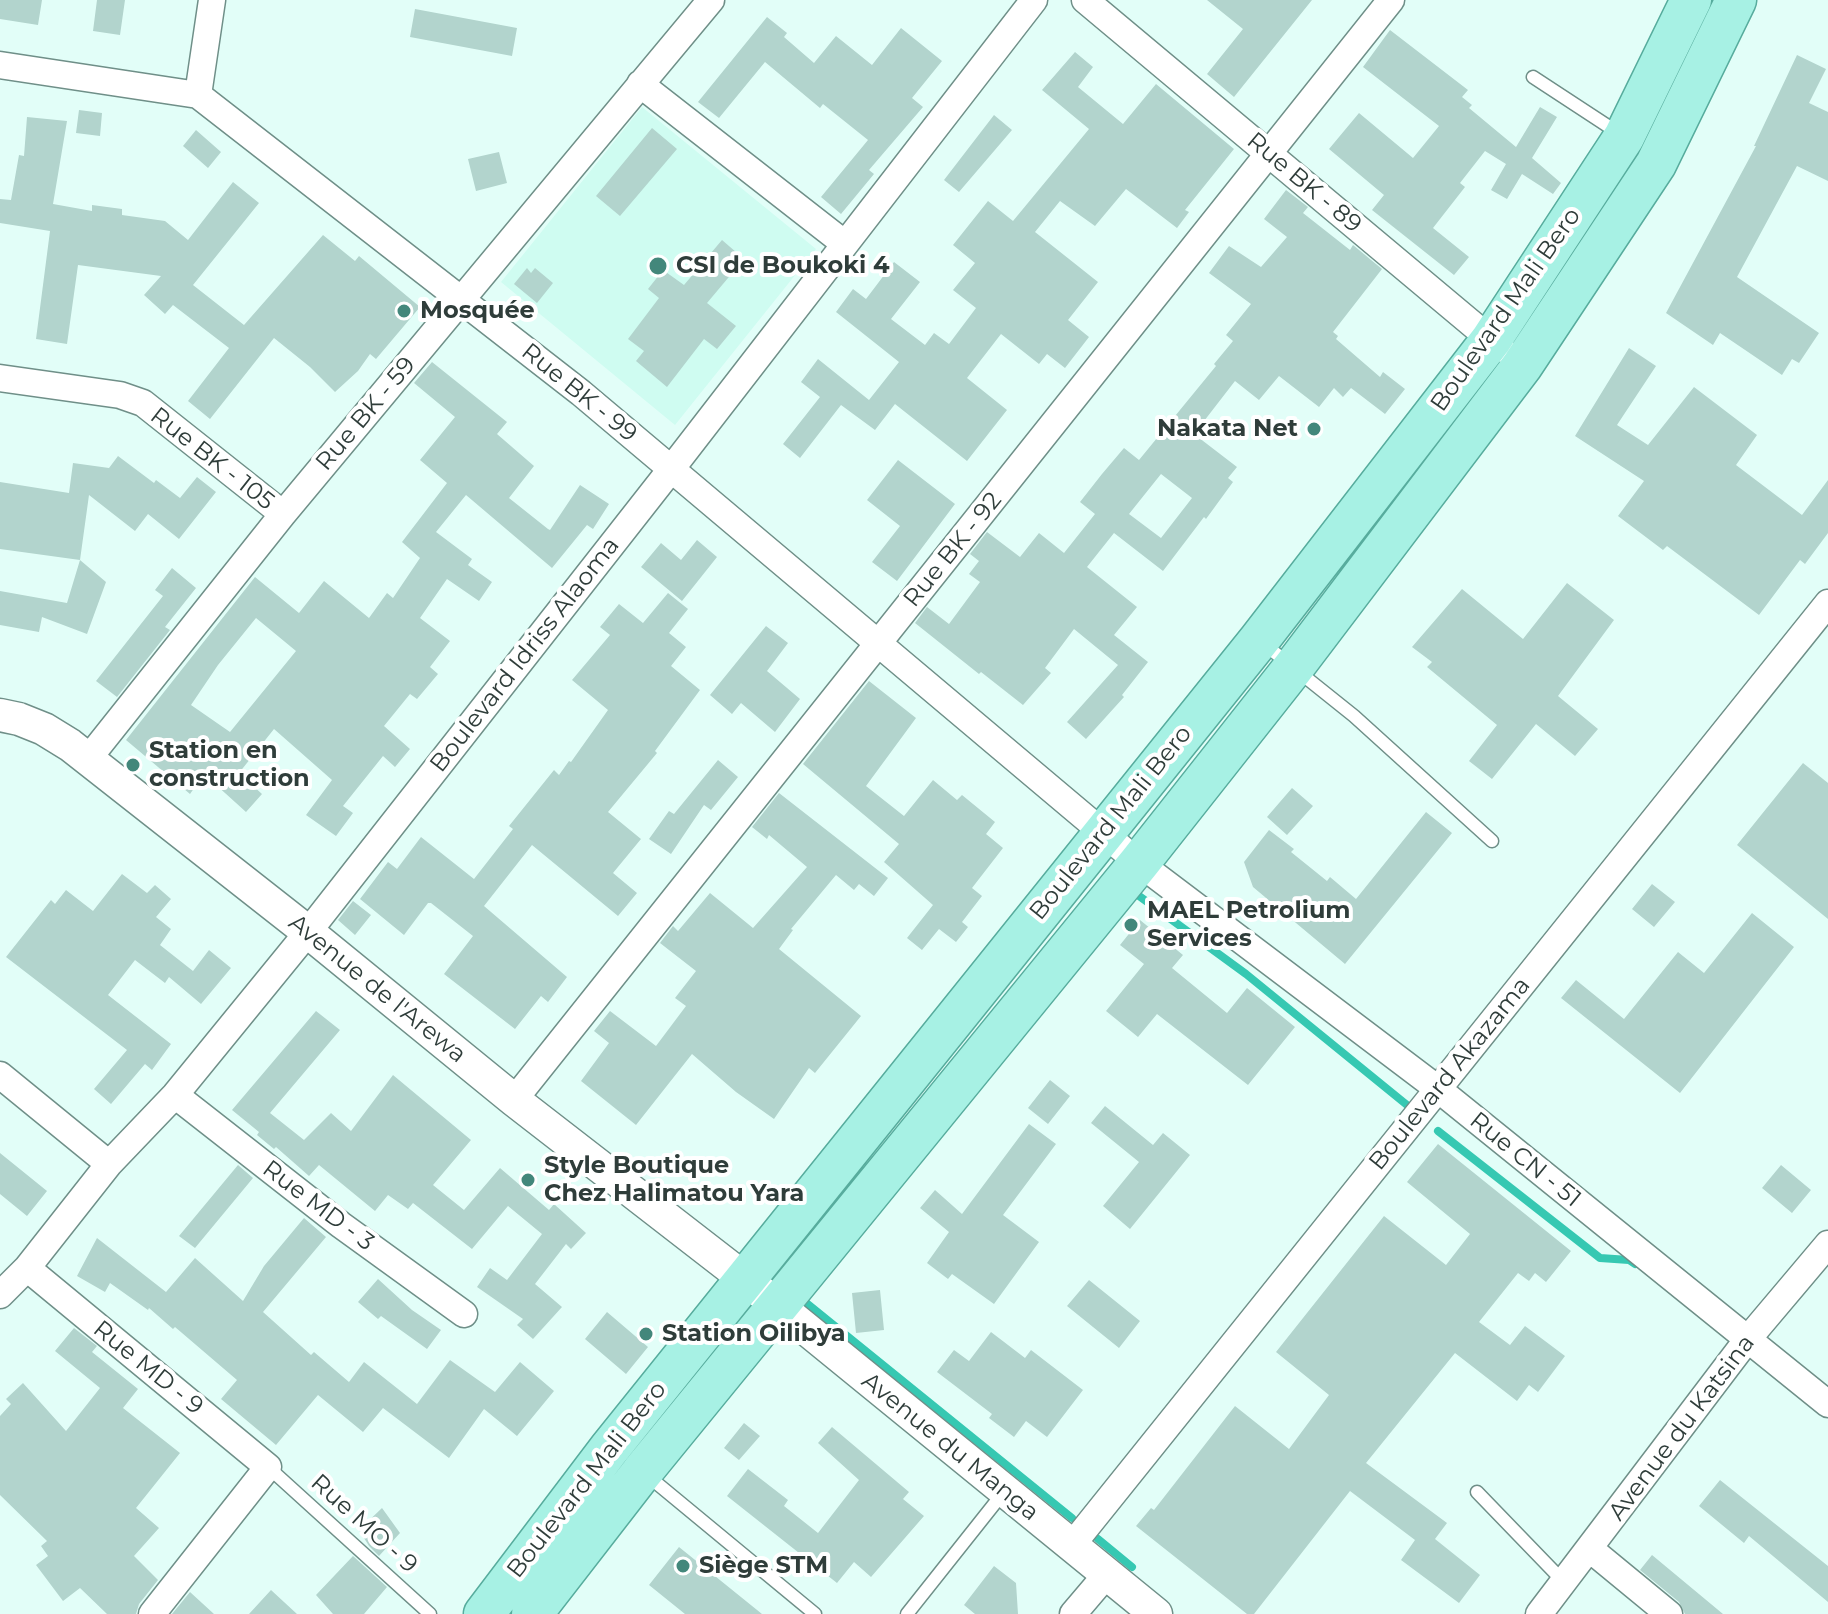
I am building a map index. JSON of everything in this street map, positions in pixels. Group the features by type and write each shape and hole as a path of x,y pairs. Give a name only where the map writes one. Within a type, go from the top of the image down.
{"main road":[{"name":"Boulevard Mali Bero","path":"484,1614 609,1449 1259,640 1640,151 1691,0"},
{"name":"Boulevard Mali Bero","path":"532,1614 642,1472 1139,863 1293,668 1522,366 1640,151 1736,0"}],"street":[{"path":"198,95 212,0"},
{"name":"Rue BK - 59","path":"88,759 283,514 711,0"},
{"name":"Boulevard Idriss Alaoma","path":"0,1295 27,1268 109,1164 175,1095 308,932 1034,0"},
{"name":"Rue BK - 89","path":"1085,0 1522,366"},
{"name":"Rue BK - 92","path":"514,1100 1391,0"},
{"name":"Rue BK - 99","path":"0,65 198,95 461,298 672,468 1104,832"},
{"path":"640,84 845,244"},
{"name":"Rue BK - 105","path":"0,378 120,395 143,403 283,514"},
{"name":"Boulevard Akazama","path":"1072,1545 1828,603"},
{"name":"Avenue de l'Arewa","path":"0,715 44,729 88,759 308,932 514,1100 745,1279"},
{"name":"Rue CN - 51","path":"1104,832 1139,863 1438,1089 1828,1404"},
{"path":"0,1075 109,1164"},
{"name":"Rue MD - 3","path":"175,1095 341,1225 464,1314"},
{"name":"Avenue du Katsina","path":"1539,1614 1747,1340 1828,1244"},
{"name":"Rue MD - 9","path":"27,1268 268,1467"},
{"name":"Avenue du Manga","path":"745,1279 1156,1614"},
{"path":"152,1614 268,1467"},
{"path":"1590,1549 1669,1614"},
{"path":"1073,1614 1107,1574"}],"lane":[{"path":"1533,77 1640,151"},
{"path":"1259,640 1354,716 1492,841"},
{"name":"Rue MO - 9","path":"268,1467 430,1614"},
{"path":"642,1472 815,1614"},
{"path":"907,1614 1005,1491"},
{"path":"1477,1492 1564,1582"}],"shaded area":[{"name":"CSI de Boukoki 4","path":"642,107 816,249 675,425 501,282"}],"building":[{"path":"0,0 42,0 38,25 0,19"},
{"path":"97,0 125,0 120,35 93,31"},
{"path":"1207,0 1312,0 1234,97 1207,74 1243,29"},
{"path":"415,9 517,28 512,56 410,37"},
{"path":"767,17 787,33 784,37 814,63 836,36 872,65 901,28 942,61 912,98 923,107 869,170 874,174 841,214 821,197 868,140 823,104 820,108 765,62 719,118 698,102"},
{"path":"1390,30 1468,90 1462,97 1472,105 1469,108 1516,147 1540,107 1557,117 1532,158 1561,183 1553,194 1522,174 1507,199 1491,190 1506,164 1485,151 1460,183 1465,187 1433,228 1469,257 1454,275 1372,210 1384,195 1329,149 1359,113 1413,158 1439,126 1363,67"},
{"path":"1075,52 1093,67 1078,87 1123,124 1156,84 1234,149 1185,210 1189,212 1177,228 1126,189 1095,226 1060,201 1035,232 1098,282 1068,320 1089,337 1065,368 1047,354 1039,364 1001,334 967,378 1007,410 967,461 895,404 875,430 841,405 800,458 783,444 820,397 801,382 818,359 869,400 899,362 836,312 853,289 866,299 894,262 920,282 891,319 925,345 934,333 949,344 976,308 953,290 975,263 953,245 988,201 1013,221 1089,129 1042,90"},
{"path":"1797,55 1826,69 1809,103 1828,112 1828,181 1797,166 1737,277 1819,333 1799,363 1792,359 1782,375 1720,333 1713,345 1666,313 1756,146"},
{"path":"79,110 102,113 100,136 76,133"},
{"path":"994,115 1012,130 959,192 944,180"},
{"path":"27,117 67,121 53,204 92,211 92,205 122,209 122,215 165,221 188,240 233,182 259,203 193,285 244,325 323,235 355,261 359,256 420,307 376,359 370,354 358,371 335,392 274,338 210,419 188,401 229,348 173,305 165,314 144,295 161,276 78,265 67,344 36,339 50,231 0,223 0,199 11,200 19,155 24,156"},
{"path":"652,128 677,149 620,216 596,196"},
{"path":"196,130 221,152 208,168 183,146"},
{"path":"499,152 507,183 476,191 468,159"},
{"path":"1286,190 1308,207 1303,213 1350,250 1353,245 1382,269 1333,332 1338,336 1336,339 1380,377 1383,372 1405,389 1385,414 1351,388 1343,397 1334,388 1319,407 1279,376 1259,400 1235,381 1194,434 1237,467 1228,478 1233,482 1206,519 1204,517 1163,571 1114,533 1087,567 1137,607 1114,635 1148,662 1122,695 1124,697 1086,739 1067,722 1118,665 1074,629 1045,668 1051,673 1023,705 915,623 927,607 949,624 980,582 969,574 979,561 970,554 987,532 1020,557 1039,533 1064,553 1095,514 1080,502 1102,474 1124,448 1139,460 1233,341 1226,335 1251,304 1209,273 1229,246 1261,267 1287,237 1264,219","holes":["1161,474 1192,498 1161,538 1129,514"]},
{"path":"722,240 744,259 707,303 736,326 717,349 704,339 667,387 636,361 644,351 628,339 659,298 648,289 663,270 684,285"},
{"path":"527,268 531,273 535,268 553,283 537,303 514,284"},
{"path":"1629,348 1656,366 1617,425 1648,445 1694,387 1757,435 1736,465 1802,515 1828,480 1828,533 1805,564 1800,560 1759,615 1667,546 1663,550 1618,516 1644,481 1575,436"},
{"path":"432,362 507,422 497,434 534,466 509,498 548,529 580,485 609,504 593,529 587,525 552,568 466,495 436,532 472,559 468,565 492,582 479,601 447,579 420,618 450,641 430,667 438,674 417,699 410,694 384,726 410,749 395,767 383,756 343,806 353,813 336,836 306,815 332,780 274,729 239,773 262,794 246,812 204,774 190,794 126,740 255,577 299,613 324,581 369,618 387,593 393,598 420,558 402,542 447,483 420,460 455,417 414,383","holes":["256,618 296,651 230,732 191,705"]},
{"path":"118,456 180,498 197,477 216,492 179,539 148,514 135,531 89,495 80,560 0,549 0,482 69,493 73,463 109,468"},
{"path":"898,460 955,504 897,581 872,562 900,526 867,500"},
{"path":"697,540 717,557 682,601 641,567 661,543 681,560"},
{"path":"80,560 106,582 87,634 42,617 39,632 0,625 0,591 67,603"},
{"path":"172,568 196,588 165,627 170,630 117,697 96,681 163,596 155,590"},
{"path":"1567,583 1614,620 1558,696 1598,729 1575,756 1536,724 1492,779 1469,761 1497,725 1427,667 1432,662 1412,647 1462,589 1523,639"},
{"path":"668,593 688,609 669,633 686,647 671,666 700,690 655,751 657,753 608,812 641,839 613,873 637,893 618,916 532,845 484,906 567,977 548,1002 541,996 515,1029 444,974 473,936 431,903 404,935 360,899 388,862 397,869 421,837 474,879 513,829 509,826 554,770 559,775 571,762 608,710 572,680 610,635 600,627 619,604 643,623"},
{"path":"766,626 788,643 767,671 800,699 775,732 741,703 732,714 710,695"},
{"path":"869,681 916,718 866,786 904,816 933,780 957,800 962,795 995,822 986,834 1003,848 972,888 982,896 962,922 968,927 956,942 939,929 922,950 907,938 933,905 884,862 899,844 803,764"},
{"path":"718,760 738,777 711,810 704,805 671,854 649,839 669,811 674,814"},
{"path":"1803,763 1828,783 1828,919 1737,845"},
{"path":"1292,788 1313,806 1287,835 1267,817"},
{"path":"779,793 888,878 874,896 859,884 854,890 836,875 791,929 779,949 861,1016 815,1073 809,1068 774,1119 736,1092 692,1054 636,1125 581,1081 609,1043 594,1031 610,1011 656,1046 686,1006 675,998 696,971 660,943 673,926 678,931 710,893 753,928 807,867 769,835 767,839 752,827"},
{"path":"1426,812 1452,833 1345,964 1253,887 1244,862 1269,830 1327,881 1330,877 1356,899"},
{"path":"122,874 147,893 155,885 171,899 156,917 171,929 160,945 193,971 209,950 231,968 201,1004 169,977 165,983 135,960 108,995 171,1044 152,1070 145,1064 111,1104 94,1089 127,1050 6,957 51,900 55,904 66,890 93,911"},
{"path":"1652,884 1675,902 1654,927 1632,909"},
{"path":"353,901 371,915 355,935 338,920"},
{"path":"1752,913 1794,947 1680,1093 1561,998 1576,980 1624,1019 1678,952 1704,973"},
{"path":"1140,920 1183,955 1172,968 1227,1013 1247,988 1295,1027 1248,1085 1157,1014 1138,1037 1106,1011 1144,964 1120,945"},
{"path":"316,1011 340,1030 270,1113 304,1140 331,1113 351,1131 393,1075 471,1140 433,1185 464,1210 500,1168 549,1210 554,1204 586,1233 571,1249 566,1244 535,1284 562,1307 533,1339 517,1325 523,1319 477,1287 490,1268 507,1280 542,1234 508,1206 472,1249 413,1203 408,1209 388,1195 375,1211 319,1165 309,1176 257,1135 259,1132 232,1110"},
{"path":"1050,1080 1070,1096 1048,1124 1028,1108"},
{"path":"1105,1106 1153,1145 1163,1133 1190,1155 1130,1229 1103,1206 1139,1162 1091,1123"},
{"path":"1029,1124 1056,1144 1003,1215 1039,1242 994,1304 952,1274 948,1279 927,1263 949,1232 920,1208 935,1190 962,1214"},
{"path":"1438,1144 1571,1251 1546,1282 1535,1273 1529,1281 1518,1273 1479,1322 1510,1345 1525,1326 1565,1356 1538,1392 1529,1385 1517,1401 1455,1353 1366,1463 1447,1523 1435,1539 1480,1575 1459,1603 1401,1560 1415,1540 1350,1491 1254,1614 1247,1614 1136,1526 1151,1508 1154,1510 1235,1406 1289,1449 1329,1395 1276,1352 1384,1216 1446,1265 1470,1234 1407,1182"},
{"path":"0,1153 47,1191 27,1216 0,1194"},
{"path":"238,1165 253,1178 195,1248 179,1236"},
{"path":"1781,1165 1811,1190 1792,1213 1762,1188"},
{"path":"304,1218 326,1237 263,1312 311,1355 314,1352 349,1382 364,1362 417,1404 450,1360 495,1392 520,1362 554,1391 517,1436 484,1409 449,1458 383,1408 363,1432 318,1395 276,1445 221,1399 237,1380 175,1327 173,1329 149,1308 110,1283 105,1292 77,1276 97,1238 166,1292 195,1258 243,1301 264,1266"},
{"path":"378,1279 412,1310 441,1330 427,1349 381,1316 378,1319 358,1302"},
{"path":"1089,1280 1140,1321 1119,1348 1067,1306"},
{"path":"880,1290 884,1330 856,1333 852,1293"},
{"path":"607,1312 648,1347 626,1374 585,1339"},
{"path":"74,1328 97,1346 92,1352 138,1389 123,1408 180,1453 136,1508 159,1528 134,1556 158,1580 139,1604 136,1614 107,1614 80,1588 63,1601 36,1565 48,1556 41,1546 47,1541 0,1495 0,1416 11,1404 6,1399 23,1383 66,1431 100,1388 55,1351"},
{"path":"991,1332 1025,1358 1031,1350 1083,1390 1047,1437 1026,1421 1014,1437 989,1418 992,1414 937,1372 954,1350 969,1361"},
{"path":"744,1423 760,1436 739,1460 724,1448"},
{"path":"832,1427 909,1492 903,1499 924,1516 871,1577 854,1562 837,1583 727,1496 748,1469 788,1500 784,1506 818,1533 859,1480 818,1443"},
{"path":"1720,1480 1828,1566 1828,1602 1749,1536 1744,1543 1699,1506"},
{"path":"382,1508 400,1533 379,1556 359,1530"},
{"name":"Siège STM","path":"679,1547 762,1614 685,1614 649,1585"},
{"path":"1652,1555 1723,1614 1685,1614 1679,1602 1640,1570"},
{"path":"353,1556 387,1587 364,1614 333,1614 316,1595"},
{"path":"994,1566 1016,1583 1018,1614 975,1614 964,1605"},
{"path":"271,1590 297,1614 249,1614"},
{"path":"190,1592 214,1614 172,1614"}],"waterway":[{"path":"1135,893 1246,974 1407,1105"},
{"path":"1438,1131 1600,1258 1629,1260 1635,1264"},
{"path":"804,1301 1072,1518"},
{"path":"1098,1539 1132,1567"}],"place":[{"name":"CSI de Boukoki 4","path":"658,266"},
{"name":"Mosquée","path":"404,311"},
{"name":"Nakata Net","path":"1314,429"},
{"name":"Station en construction","path":"133,765"},
{"name":"MAEL Petrolium Services","path":"1131,925"},
{"name":"Style Boutique Chez Halimatou Yara","path":"528,1180"},
{"name":"Station Oilibya","path":"646,1334"},
{"name":"Siège STM","path":"683,1566"}]}
